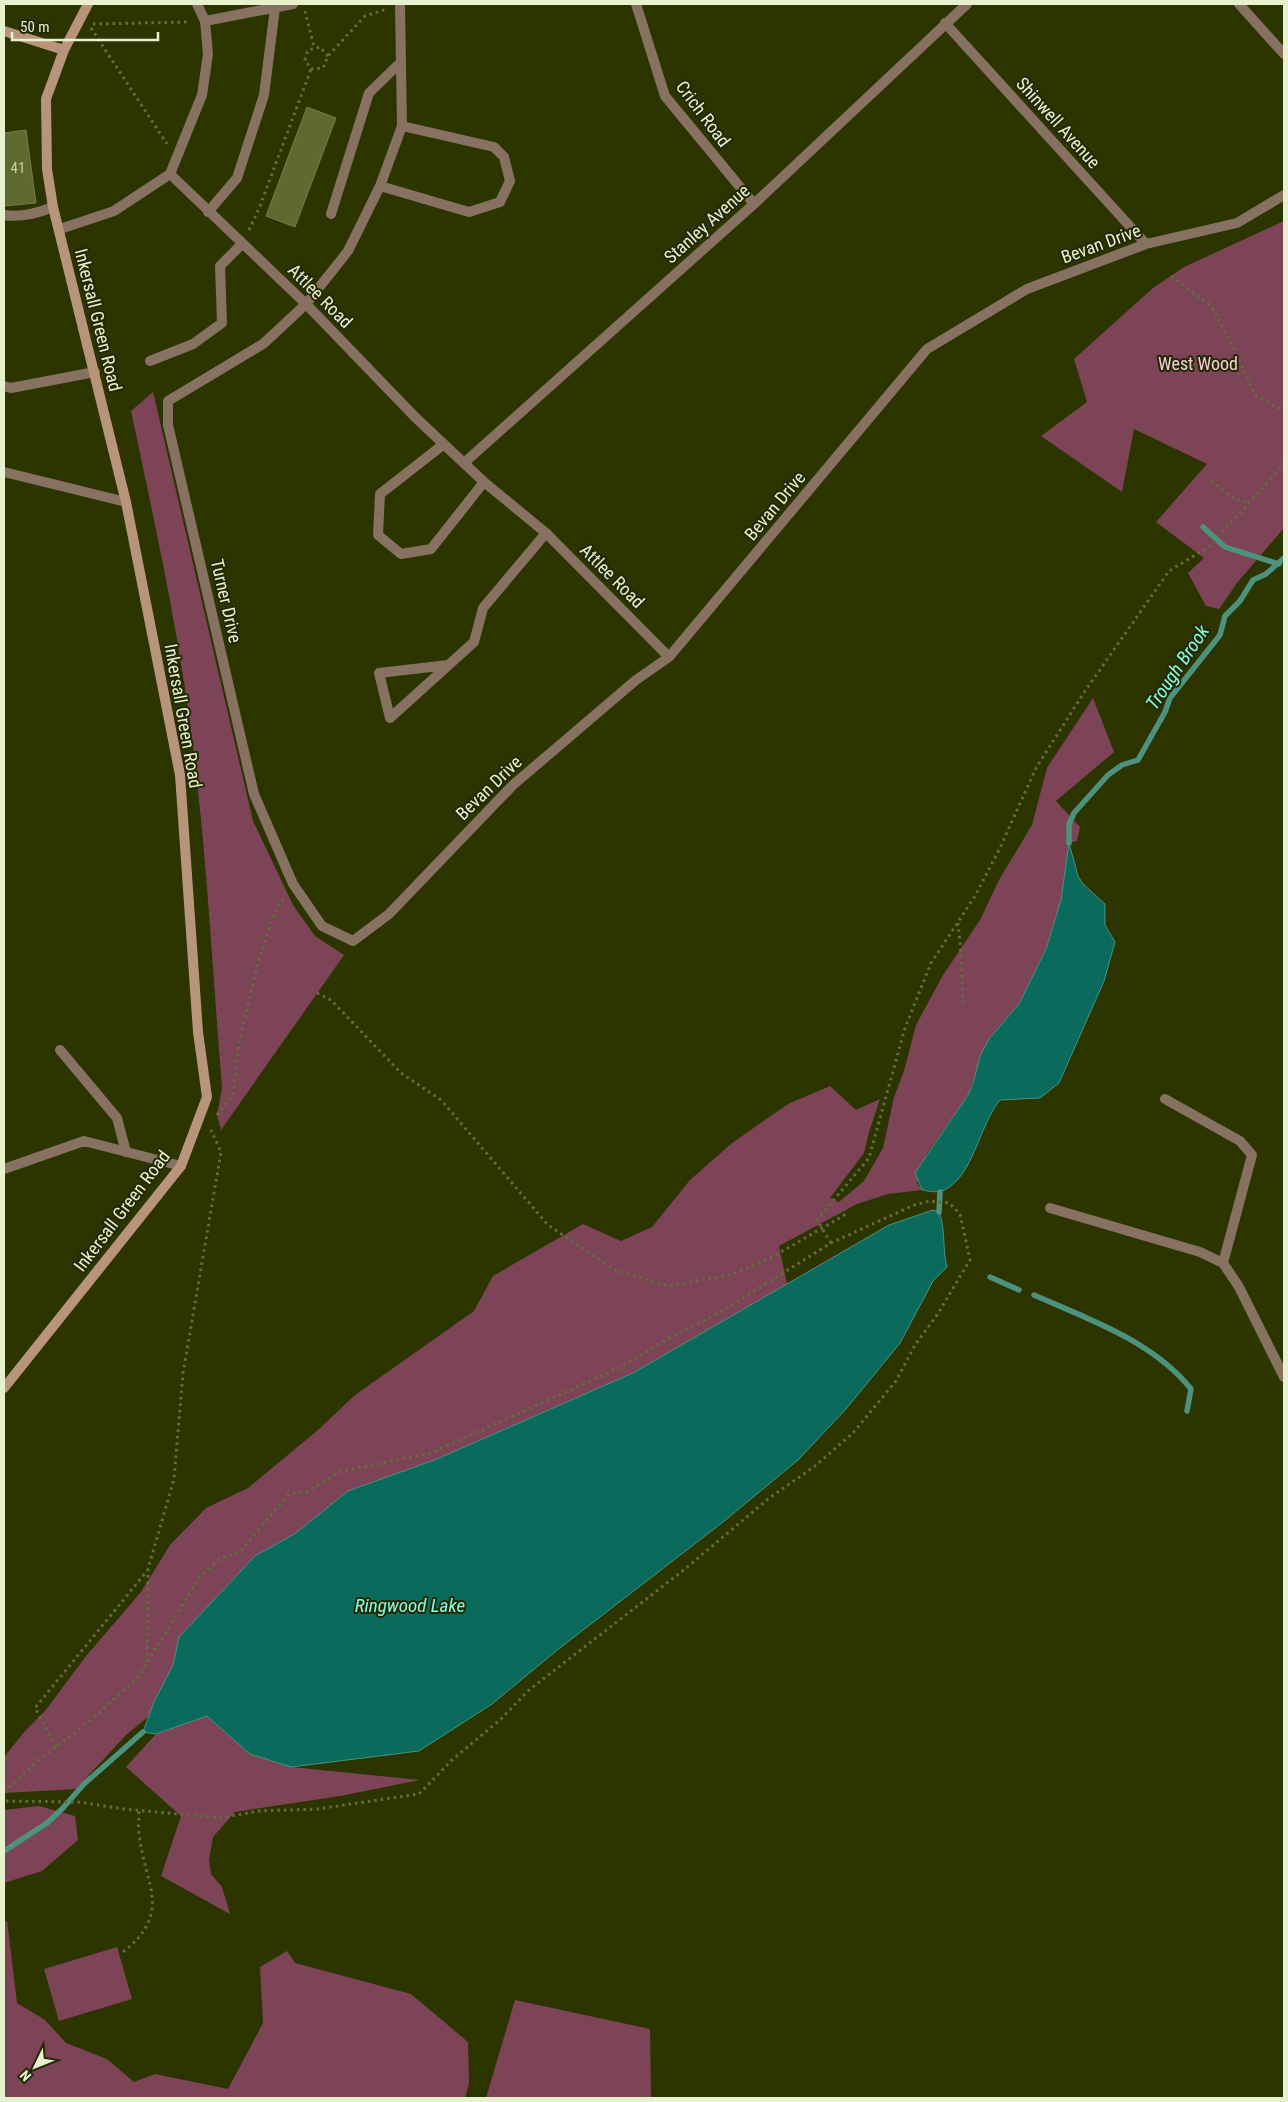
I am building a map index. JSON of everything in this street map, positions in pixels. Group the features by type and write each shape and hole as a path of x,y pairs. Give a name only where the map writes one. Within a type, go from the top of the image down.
{"street":[{"name":"Inkersall Green Road","path":"4,1388 181,1166 202,1122 207,1098 198,1032 180,775 126,502 54,207 47,169 46,99 64,50 88,4"},
{"path":"60,229 114,211 170,174 202,95 208,54 205,21 197,4"},
{"path":"205,21 293,4"},
{"path":"306,304 348,251 380,186 402,126 400,4"},
{"name":"Crich Road","path":"636,4 665,96 754,204"},
{"name":"Stanley Avenue","path":"464,464 754,204 967,4"},
{"path":"1239,4 1284,54"},
{"path":"208,212 237,178 264,95 275,8"},
{"name":"Shinwell Avenue","path":"945,23 1146,244"},
{"path":"4,31 64,50"},
{"path":"330,214 369,93 401,62"},
{"path":"380,186 469,212 500,202 510,181 504,157 494,147 402,126"},
{"name":"Attlee Road","path":"170,174 306,304 401,403 464,464 546,533 669,658"},
{"name":"Bevan Drive","path":"353,941 389,914 513,785 636,680 669,658 927,349 1027,289 1146,244 1237,223 1284,195"},
{"path":"4,215 39,213 54,207"},
{"path":"150,361 193,344 222,323 220,266 242,244"},
{"name":"Turner Drive","path":"306,304 263,344 168,401 168,425 254,794 293,884 322,926 353,941"},
{"path":"4,386 11,388 95,372"},
{"path":"444,444 380,494 378,535 401,554 431,549 484,482"},
{"path":"4,472 126,502"},
{"path":"448,665 379,673 390,718 474,642 482,608 546,533"},
{"path":"60,1050 117,1118 126,1152"},
{"path":"1165,1099 1240,1141 1252,1156 1223,1263"},
{"path":"4,1169 84,1141 181,1166"},
{"path":"1050,1208 1200,1252 1223,1263 1239,1287 1284,1377"}],"path":[{"path":"304,4 314,47"},
{"path":"311,69 323,68 328,56 366,16 400,4"},
{"path":"176,159 89,24 205,21"},
{"path":"311,69 305,60 308,50 320,47 328,56"},
{"path":"242,244 260,206 311,69"},
{"path":"1172,276 1211,306 1222,323 1255,395 1284,411"},
{"path":"831,1243 817,1220 869,1158 905,1028 930,963 975,896 999,850 1036,768 1085,691 1169,570 1210,546 1284,464"},
{"path":"1211,481 1233,498 1250,503"},
{"path":"147,1662 148,1569 174,1479 183,1373 221,1152 202,1122 216,1116 233,1096 239,1044 258,962 275,912 293,884"},
{"path":"958,922 961,953 962,1005"},
{"path":"317,993 330,1000 401,1073 441,1100 548,1225 615,1270 669,1286 730,1275 774,1256 848,1212"},
{"path":"4,1792 56,1747 91,1720 139,1676 199,1578 221,1558 240,1552 289,1494 306,1492 339,1472 431,1453 539,1405 619,1368 666,1340 719,1313 831,1243 914,1205 930,1201 949,1203 960,1214 970,1260 937,1315 915,1346 896,1382 853,1433 815,1466 768,1498 685,1569 529,1690 501,1719 452,1760 419,1794 317,1809 258,1811 222,1818 79,1802 4,1801"},
{"path":"56,1747 35,1708 148,1569"},
{"path":"123,1952 137,1941 150,1920 154,1899 139,1834 139,1810"}],"green space":[{"name":"West Wood","path":"1284,221 1284,528 1237,583 1219,609 1206,606 1188,573 1204,558 1156,522 1207,464 1134,429 1122,492 1041,436 1087,402 1074,359 1153,288 1184,267"},
{"path":"153,392 253,821 293,905 315,936 344,955 221,1130 217,1115 222,1088 211,936 191,732 172,614 131,411"},
{"path":"1093,698 1114,752 1056,801 1080,827 1077,841 1069,843 1061,900 1046,948 1019,1004 989,1039 968,1095 926,1155 917,1183 922,1190 888,1194 857,1204 779,1246 787,1284 633,1373 437,1459 348,1491 296,1533 255,1556 179,1637 173,1665 148,1717 127,1734 76,1789 4,1793 4,1757 25,1731 45,1711 86,1656 141,1592 170,1545 206,1508 248,1488 318,1430 355,1395 474,1311 493,1276 583,1224 621,1241 652,1227 690,1180 732,1143 788,1104 830,1086 856,1110 880,1099 864,1153 830,1198 839,1202 864,1181 883,1148 894,1097 904,1071 916,1025 943,975 980,920 999,880 1032,825 1047,768"},
{"path":"207,1716 250,1754 291,1767 420,1780 340,1796 235,1812 213,1837 209,1860 211,1874 222,1887 230,1914 161,1876 181,1816 126,1767 156,1734"},
{"path":"39,1806 75,1816 78,1840 42,1871 4,1883 4,1810"},
{"path":"7,1921 17,2003 45,2020 66,2043 107,2059 134,2082 155,2074 228,2089 263,2023 260,1967 287,1951 295,1963 411,1994 468,2042 469,2083 465,2098 4,2098 4,1922"},
{"path":"117,1947 132,1999 59,2021 44,1969"},
{"path":"515,2000 650,2029 651,2098 486,2098"}],"water":[{"path":"1069,843 1078,876 1083,884 1105,904 1105,925 1115,942 1104,981 1059,1083 1040,1098 1000,1100 986,1123 968,1164 953,1185 942,1191 922,1190 915,1173 968,1095 973,1084 980,1056 989,1039 1019,1004 1046,949 1061,900"},
{"name":"Ringwood Lake","path":"933,1210 939,1212 941,1219 947,1267 933,1281 900,1343 846,1409 798,1460 723,1522 556,1651 492,1704 419,1751 291,1767 250,1754 207,1716 156,1734 143,1732 154,1702 173,1665 179,1637 255,1556 296,1533 348,1491 437,1459 633,1373 889,1225"}],"building":[{"path":"307,107 336,118 295,227 266,216"},
{"path":"26,130 36,203 4,206 4,133"}],"waterway":[{"path":"1203,527 1225,547 1279,564"},
{"name":"Trough Brook","path":"1069,843 1069,824 1074,813 1108,775 1122,765 1138,760 1165,712 1170,698 1220,635 1225,616 1240,601 1253,580 1266,574 1284,558"},
{"name":"Trough Brook","path":"939,1212 940,1192"},
{"path":"990,1277 1019,1290"},
{"path":"1034,1295 1118,1333 1158,1357 1176,1372 1191,1389 1187,1411"},
{"path":"4,1851 47,1823 84,1784 143,1732"}]}
